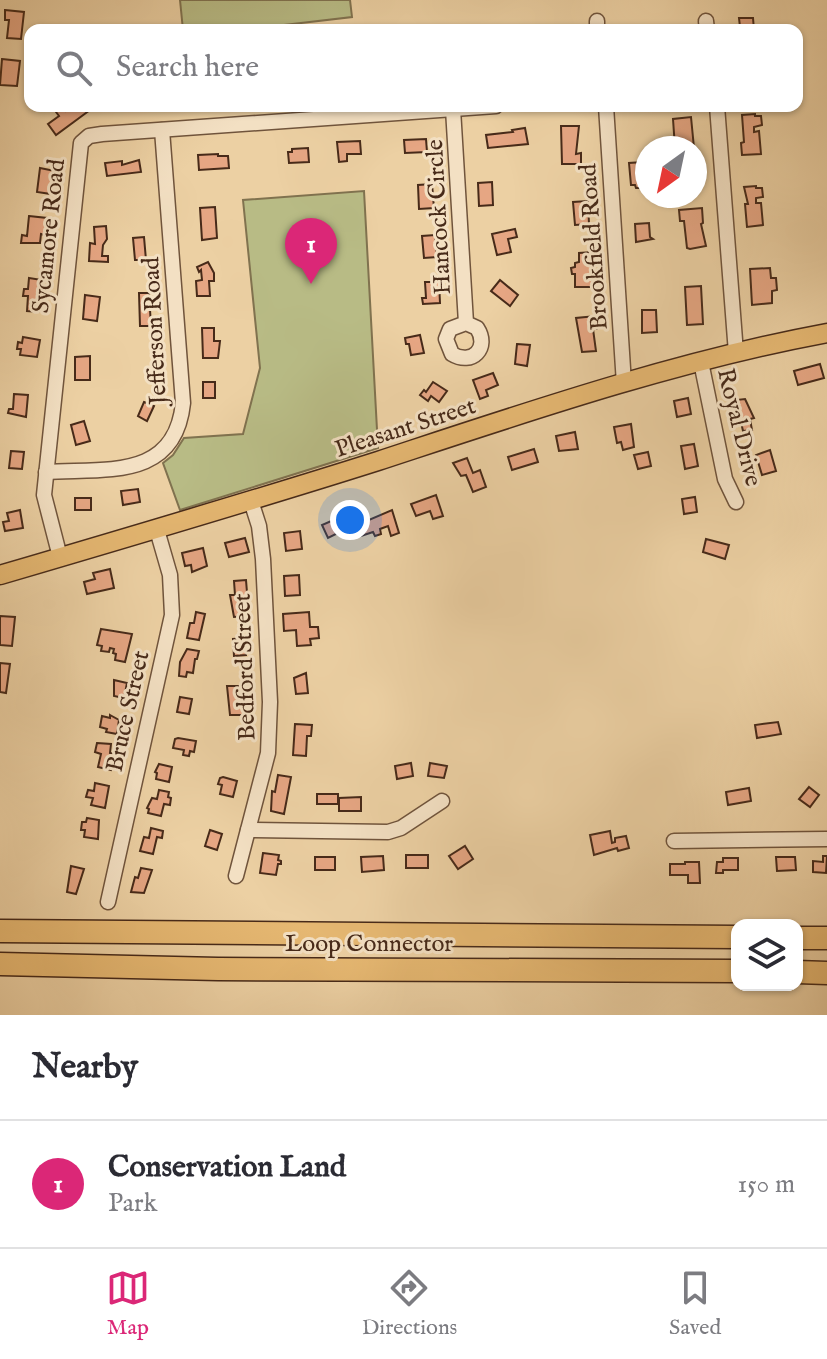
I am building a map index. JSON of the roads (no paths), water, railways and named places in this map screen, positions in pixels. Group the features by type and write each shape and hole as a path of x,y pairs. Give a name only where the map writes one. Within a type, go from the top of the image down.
{"highway":[{"name":"Loop Connector","path":"0,931 731,937"},
{"path":"803,938 827,938"},
{"name":"Loop Connector","path":"0,964 129,968 731,971"},
{"path":"0,978 129,968"},
{"path":"803,972 827,973"}],"main road":[{"name":"Pleasant Street","path":"0,575 157,530 624,384 736,353 827,333"}],"street":[{"name":"Sycamore Road","path":"60,557 47,509 46,472 81,143 89,136 411,112"},
{"name":"Hancock Circle","path":"453,112 466,323"},
{"name":"Brookfield Road","path":"606,112 624,384"},
{"path":"717,112 736,353"},
{"name":"Jefferson Road","path":"46,472 135,466 167,448 181,420 183,403 162,130"},
{"name":"Royal Drive","path":"701,362 725,479 736,502"},
{"name":"Bedford Street","path":"236,876 265,771 270,702 263,559 259,526 251,501"},
{"name":"Bruce Street","path":"108,902 172,615 170,575 157,530"},
{"path":"248,830 388,832 401,828 442,801"},
{"path":"674,841 827,837"}],"place":[{"name":"Conservation Land","path":"311,284"}]}
